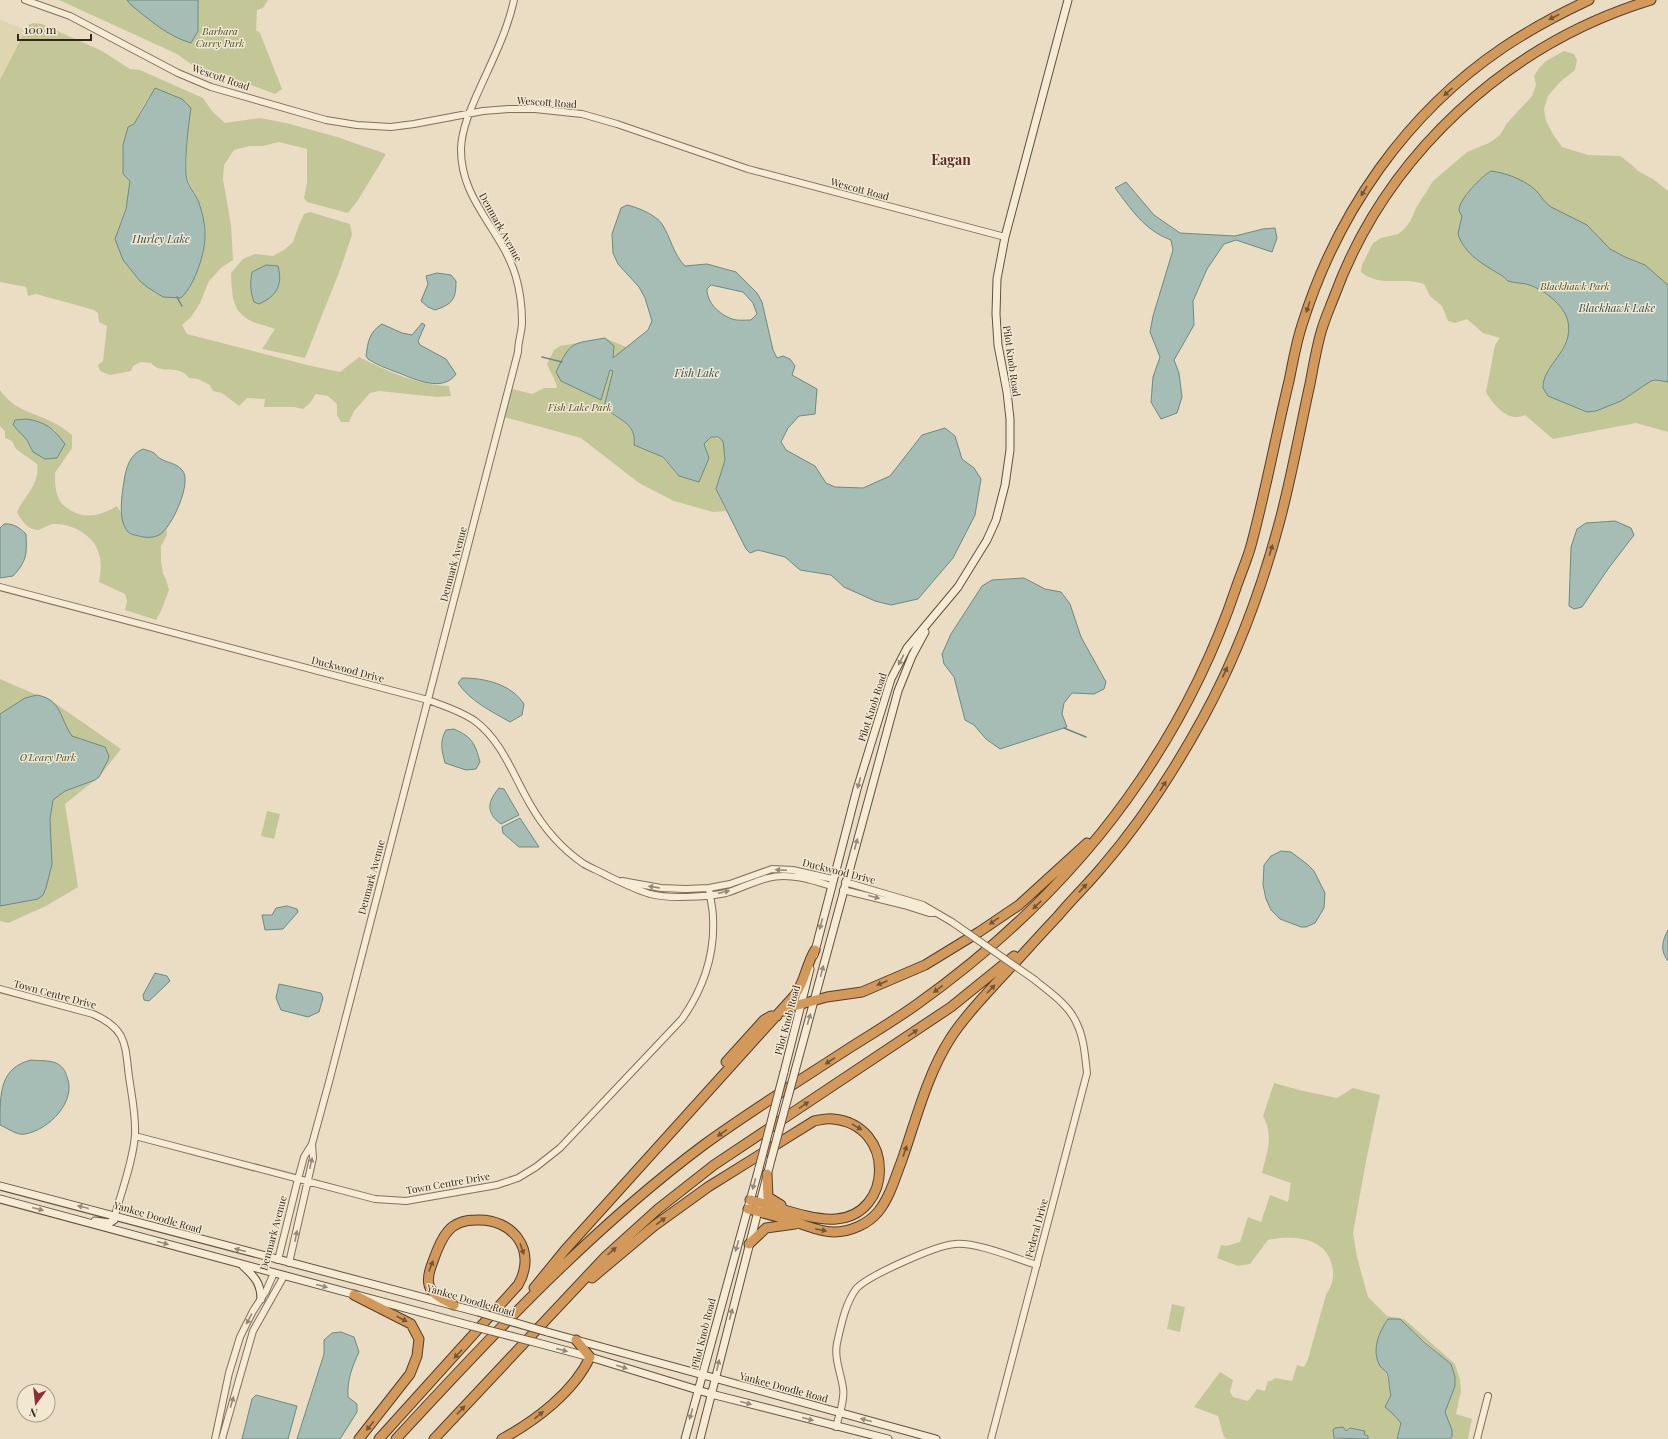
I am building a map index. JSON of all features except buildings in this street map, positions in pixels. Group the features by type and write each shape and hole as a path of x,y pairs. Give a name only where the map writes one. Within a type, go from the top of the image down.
{"highway":[{"path":"396,1439 483,1345 515,1313 610,1223 647,1191 705,1145 784,1090 912,1008 971,965 1004,936 1078,861 1141,780 1172,730 1200,678 1224,624 1251,546 1301,329 1320,274 1351,210 1370,180 1403,138 1433,105 1466,75 1502,48 1540,24 1589,0"},
{"path":"749,1204 820,1230 834,1232 845,1231 857,1227 876,1214 890,1195 933,1072 949,1040 972,1008 1102,867 1131,831 1183,754 1206,713 1241,637 1260,586 1280,520 1320,334 1338,286 1352,255 1386,196 1411,161 1446,123 1477,94 1511,68 1548,45 1591,23 1651,0"},
{"path":"778,1015 794,1006 827,997 862,992 925,965 951,950 1019,904 1109,823"},
{"path":"434,1439 606,1256 658,1209 714,1165 951,1008 1001,968 1056,917"},
{"path":"515,1313 565,1250 778,1015 802,986 809,960 814,950"},
{"path":"556,1309 654,1226 708,1187 814,1121 831,1118 847,1121 863,1131 875,1146 880,1164 879,1182 872,1197 863,1208 851,1215 838,1219 823,1220 792,1211 758,1207"},
{"path":"767,1174 768,1197 792,1211"},
{"path":"379,1439 518,1285 522,1278 526,1263 523,1247 514,1232 499,1222 481,1220 465,1220 448,1230 438,1247 427,1278 432,1292 454,1305"},
{"path":"749,1244 766,1228 800,1223"},
{"path":"354,1295 411,1324 419,1339 417,1356 410,1374 359,1439"},
{"path":"502,1439 520,1429 539,1415 570,1386 584,1369 590,1357 576,1340"}],"main road":[{"name":"Pilot Knob Road","path":"685,1439 802,1004 814,950 857,789 891,679 907,648 958,587 987,540 996,520 1005,485 1010,450 1010,419 1007,392 998,345 996,314 998,279 1005,236 1068,0"},
{"name":"Pilot Knob Road","path":"700,1439 758,1207 898,691 912,656 932,618"},
{"name":"Duckwood Drive","path":"832,882 845,882"},
{"name":"Duckwood Drive","path":"832,882 843,890"},
{"name":"Yankee Doodle Road","path":"0,1186 115,1215 289,1263 454,1305 936,1439"},
{"path":"0,1199 590,1357 712,1394 888,1439"},
{"path":"54,1214 109,1223 114,1220 115,1215"},
{"name":"Denmark Avenue","path":"274,1273 278,1260"},
{"name":"Denmark Avenue","path":"284,1276 289,1263"},
{"path":"242,1264 256,1278 261,1289 261,1299"}],"street":[{"name":"Wescott Road","path":"25,0 70,16 178,73 210,86 326,120 357,125 391,127 468,115 483,111 528,109 582,114 617,124 748,170 1005,236"},
{"name":"Denmark Avenue","path":"278,1260 304,1157 312,1144 516,359 522,322 521,300 516,276 507,256 470,194 463,173 461,146 468,115 503,36 514,0"},
{"name":"Duckwood Drive","path":"0,586 428,700 460,712 475,721 488,733 503,753 530,804 543,824 561,845 584,864 630,887 652,894 684,896 710,895 727,892 773,877 793,877 832,882"},
{"name":"Duckwood Drive","path":"618,881 661,888 709,888 730,884 772,869 793,870 832,882"},
{"name":"Duckwood Drive","path":"845,882 906,899 931,908 934,913"},
{"name":"Town Centre Drive","path":"0,989 93,1014 104,1019 118,1029 125,1046 134,1114 134,1136 368,1198 406,1201 496,1185 518,1178 536,1168 560,1148 682,1019 693,1003 702,985 710,962 713,940 713,918 709,888"},
{"name":"Duckwood Drive","path":"843,890 904,905 929,913 934,913 952,922 1035,980 1060,1001 1076,1022"},
{"name":"Federal Drive","path":"991,1439 1086,1073 1084,1045 1076,1022"},
{"path":"115,1215 134,1136"},
{"name":"Denmark Avenue","path":"289,1263 313,1158 312,1144"},
{"path":"836,1426 840,1412 843,1390 836,1362 837,1345 848,1302 857,1288 871,1278 938,1248 955,1244 974,1245 1036,1265"},
{"name":"Denmark Avenue","path":"215,1439 229,1373 240,1337 274,1273"},
{"name":"Denmark Avenue","path":"222,1439 253,1330 284,1276"},
{"path":"1477,1439 1488,1396"}],"shaded area":[{"path":"0,20 26,30 0,83"}],"green space":[{"name":"Barbara Curry Park","path":"59,0 268,0 263,8 257,10 256,30 260,33 282,89 275,94 233,80 227,75 217,75 195,67 177,54"},
{"path":"33,23 42,24 102,51 130,69 140,70 203,98 212,111 225,123 260,118 286,123 337,137 386,154 358,200 348,213 307,202 304,198 307,182 307,149 279,142 234,150 224,165 223,179 231,225 233,260 222,267 209,281 200,303 191,317 182,325 187,334 340,372 359,357 391,372 414,380 449,386 451,396 437,397 379,391 370,393 354,411 349,422 341,422 337,415 337,404 328,396 316,394 310,403 303,409 294,407 264,407 265,399 247,398 239,406 222,393 213,391 210,385 198,379 189,378 180,371 160,369 151,363 141,362 133,366 131,371 110,375 100,371 98,365 103,361 107,326 99,322 98,313 94,310 36,294 28,296 26,287 0,282 0,80 28,25","holes":["155,88 182,99 191,108 188,125 186,177 199,202 205,233 120,223 125,209 130,185 130,181 123,174 128,127 134,124"]},
{"name":"Blackhawk Park","path":"1564,51 1574,54 1577,60 1575,70 1560,82 1548,96 1544,109 1546,121 1562,147 1588,155 1620,156 1638,171 1653,179 1668,191 1668,432 1636,423 1553,439 1525,415 1513,417 1502,412 1493,403 1486,392 1495,345 1500,338 1483,333 1467,319 1455,323 1448,321 1442,306 1430,296 1424,284 1408,281 1376,280 1361,272 1362,265 1373,243 1381,238 1398,234 1403,230 1410,222 1416,208 1433,181 1467,152 1489,143 1500,135 1507,123 1532,96 1536,85 1534,76 1539,68 1546,61"},
{"path":"310,212 350,224 352,235 340,270 305,358 262,349 275,329 251,321 244,317 236,307 232,294 231,273 243,259 255,254 273,256 284,250 293,242 304,214"},
{"name":"Fish Lake Park","path":"605,338 626,347 613,371 609,413 620,418 628,425 633,433 634,445 661,456 677,474 699,482 709,459 704,444 711,436 724,441 725,460 716,489 726,511 713,512 674,501 639,483 581,438 504,417 509,388 532,394 544,388 557,388 547,364 554,350 560,346"},
{"path":"0,390 12,403 56,424 72,435 72,448 55,473 58,496 61,502 70,510 88,516 106,512 117,506 129,526 166,525 167,535 161,546 161,561 163,574 169,590 156,620 125,610 127,601 125,594 99,582 101,566 98,551 86,535 74,528 61,524 52,524 37,530 30,528 22,521 17,512 34,484 37,464 16,449 12,441 5,438 5,431 0,426","holes":["37,421 56,431 33,452 27,440"]},
{"name":"O'Leary Park","path":"0,679 37,695 46,697 121,749 99,777 65,804 78,887 46,906 8,923 0,921"},
{"path":"267,811 280,814 274,839 261,836"},
{"path":"1274,1083 1337,1098 1353,1088 1380,1095 1353,1233 1357,1257 1368,1297 1387,1316 1404,1319 1455,1364 1460,1380 1461,1391 1456,1414 1472,1419 1468,1439 1449,1439 1452,1437 1452,1430 1445,1412 1455,1386 1455,1377 1451,1364 1413,1331 1381,1366 1387,1376 1391,1395 1385,1407 1401,1423 1397,1439 1368,1439 1362,1430 1349,1428 1346,1431 1340,1428 1335,1428 1334,1438 1336,1439 1227,1439 1224,1437 1218,1416 1194,1407 1220,1372 1233,1380 1230,1392 1233,1397 1248,1401 1257,1389 1265,1391 1268,1381 1275,1378 1292,1381 1297,1365 1304,1367 1308,1359 1326,1295 1332,1281 1333,1270 1329,1256 1316,1244 1298,1238 1278,1238 1268,1240 1250,1264 1238,1266 1217,1258 1221,1245 1226,1246 1240,1242 1248,1217 1261,1222 1270,1195 1288,1202 1291,1183 1262,1173 1269,1137 1263,1116"},
{"path":"1172,1304 1185,1307 1180,1332 1167,1329"}],"water":[{"path":"127,0 198,0 198,31 191,43 182,40 159,27 131,5"},
{"name":"Hurley Lake","path":"155,88 182,99 191,108 187,142 186,178 198,200 204,225 205,240 199,267 191,285 181,298 163,297 140,281 123,260 115,239 126,209 130,181 123,174 123,145 128,127 134,124"},
{"name":"Blackhawk Lake","path":"1491,171 1511,176 1525,182 1536,190 1551,207 1587,225 1610,249 1645,265 1668,285 1668,382 1656,380 1651,381 1621,401 1596,411 1587,412 1548,396 1543,388 1544,380 1547,372 1562,350 1566,341 1569,332 1566,316 1558,304 1546,293 1526,284 1508,281 1475,258 1465,247 1458,234 1462,216 1459,210 1460,205 1477,183"},
{"path":"1126,182 1154,215 1180,233 1235,236 1263,229 1275,228 1277,238 1272,252 1236,240 1224,244 1207,269 1193,301 1194,325 1174,360 1179,373 1182,397 1177,413 1161,419 1151,402 1153,377 1160,357 1150,332 1153,316 1173,250 1171,240 1153,231 1146,225 1115,188"},
{"name":"Fish Lake","path":"627,205 636,208 646,212 659,221 685,266 707,264 736,272 757,293 762,302 773,350 777,358 783,356 790,359 795,366 792,375 817,389 815,414 799,416 788,428 781,442 786,450 815,466 826,483 835,487 863,488 890,476 922,435 945,428 955,436 962,459 974,468 981,479 975,515 953,558 918,599 891,605 875,601 844,587 831,575 800,570 785,557 758,550 750,553 746,549 716,489 725,460 723,441 718,437 711,437 704,444 709,458 699,482 679,476 663,457 634,445 634,437 629,426 604,407 613,371 610,370 601,400 561,381 556,372 565,354 574,345 586,341 605,338 614,346 613,358 648,330 652,321 645,298 639,287 618,264 613,253 612,234 621,208","holes":["711,285 743,292 753,303 757,314 751,320 734,320 718,311 711,303 707,289"]},
{"path":"266,265 278,266 280,279 274,293 259,304 254,302 252,294 252,272"},
{"path":"437,273 451,275 456,281 456,287 454,297 450,303 435,310 428,307 421,301 428,284 426,276"},
{"path":"422,323 425,325 418,341 420,345 446,359 456,374 450,380 444,383 436,384 420,381 379,365 368,359 366,356 369,342 374,330 382,324 402,333 412,335"},
{"path":"26,419 44,424 61,438 65,444 57,458 45,459 33,452 27,440 13,425 15,420"},
{"path":"143,449 153,452 160,459 177,466 182,470 185,476 183,494 175,514 164,531 159,535 152,537 141,537 128,532 121,512 122,493 127,466 135,454"},
{"path":"1615,521 1631,528 1634,535 1582,607 1574,609 1569,606 1571,547 1577,529 1586,523"},
{"path":"4,524 16,526 26,534 26,552 24,561 13,576 0,578 0,528"},
{"path":"1024,578 1045,589 1061,592 1070,604 1081,637 1106,682 1104,689 1094,694 1072,693 1064,703 1062,714 1067,727 1000,749 986,739 974,725 965,720 954,677 944,664 942,654 951,634 982,586 992,580"},
{"path":"462,678 480,679 505,687 519,697 524,704 522,715 510,722 488,710 469,695 458,683"},
{"name":"O'Leary Park","path":"37,695 45,697 56,705 72,736 105,747 109,756 99,777 95,780 65,791 53,800 50,819 52,864 43,895 38,899 0,906 0,714 25,698"},
{"path":"454,729 472,741 480,762 476,769 466,770 445,763 442,750 442,739 446,730"},
{"path":"499,788 504,789 519,815 501,824 493,816 490,807 492,798"},
{"path":"520,818 539,847 519,847 503,833 502,827"},
{"path":"1281,851 1291,852 1307,864 1314,871 1325,893 1324,908 1315,923 1306,927 1301,927 1280,919 1271,910 1266,899 1263,885 1264,865 1271,856"},
{"path":"287,906 297,909 298,912 283,929 265,930 262,915 272,915 276,908"},
{"path":"1668,930 1668,961 1665,957 1663,946 1664,938"},
{"path":"155,973 167,976 170,981 149,1001 144,1000 143,995"},
{"path":"279,984 321,993 323,998 319,1012 308,1017 281,1010 276,998"},
{"path":"31,1060 53,1062 62,1067 67,1077 69,1086 68,1095 59,1113 51,1121 43,1127 22,1134 16,1133 0,1125 0,1102 4,1083 8,1075 13,1069"},
{"path":"1388,1319 1400,1319 1424,1342 1451,1364 1455,1377 1455,1386 1445,1412 1452,1430 1452,1437 1449,1439 1397,1439 1401,1423 1385,1407 1391,1395 1388,1377 1386,1372 1380,1366 1376,1354 1379,1335"},
{"path":"341,1332 354,1337 359,1352 350,1374 348,1385 348,1397 357,1404 357,1412 340,1439 297,1439 324,1354 324,1340 332,1333"},
{"path":"256,1395 297,1406 288,1439 242,1439 252,1399"},
{"path":"1343,1427 1346,1431 1350,1428 1365,1431 1364,1434 1368,1436 1368,1439 1334,1438 1333,1430 1335,1428"}],"waterway":[{"path":"177,297 182,306"},
{"path":"542,357 562,362"},
{"path":"1064,728 1086,737"}],"district":[{"name":"Eagan","path":"951,160"}]}
